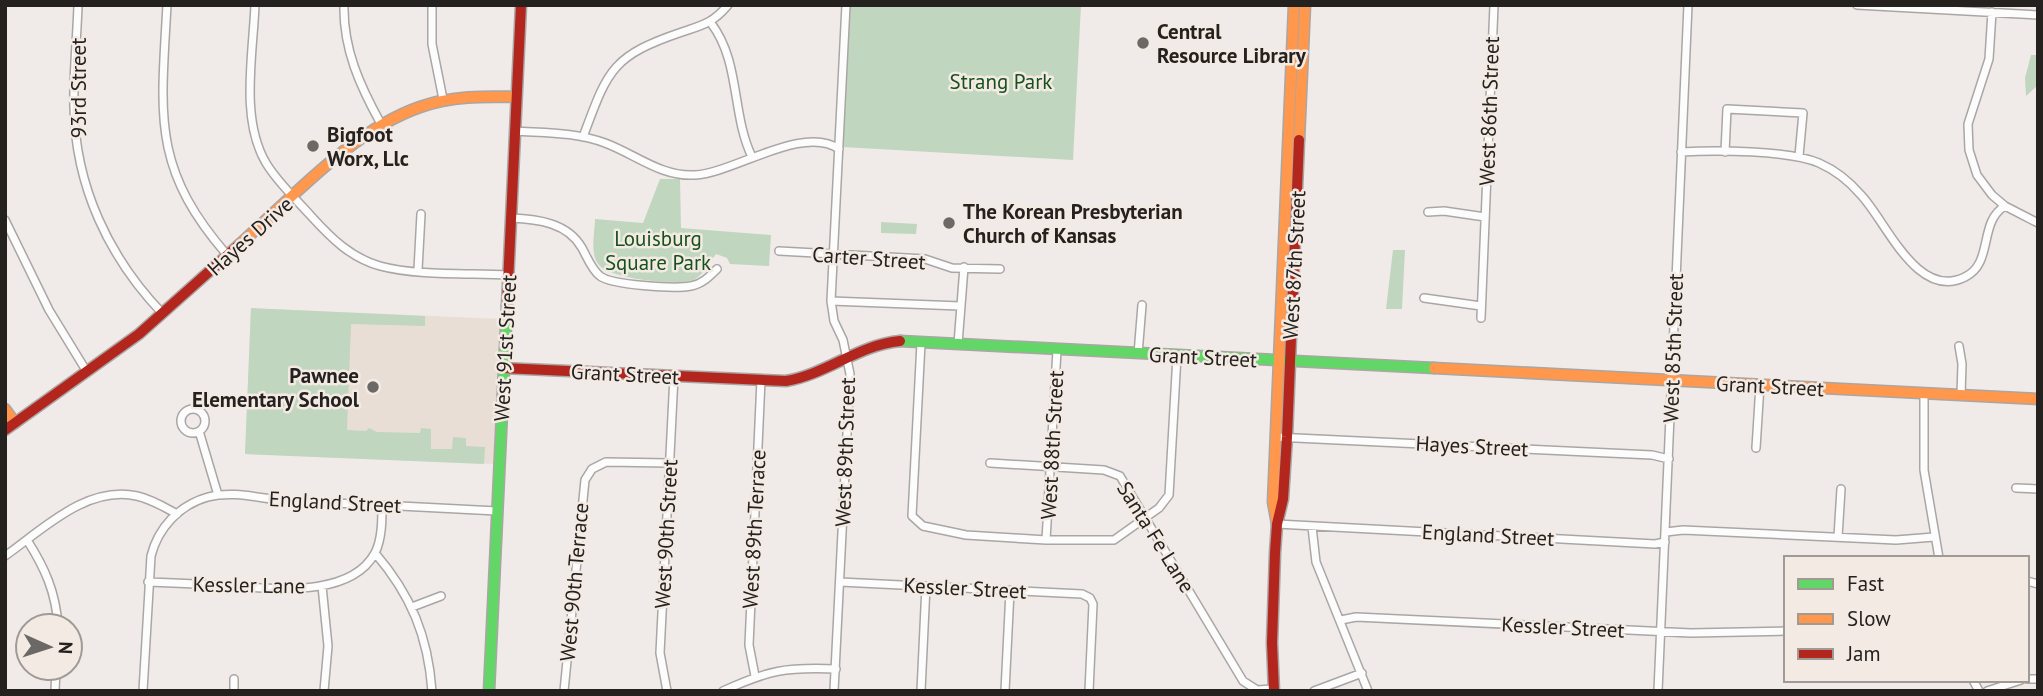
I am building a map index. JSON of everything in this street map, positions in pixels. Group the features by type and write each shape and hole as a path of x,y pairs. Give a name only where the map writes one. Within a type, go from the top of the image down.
{"street":[{"name":"93rd Street","path":"78,5 74,107 79,158 86,187 114,251 136,284 163,314"},
{"path":"167,5 162,99 170,162 189,204 228,256"},
{"path":"255,5 250,107 252,124 266,162 328,235 354,255 381,266 418,271 508,275"},
{"path":"344,5 345,33 352,62 362,91 381,124"},
{"path":"432,5 432,44 443,99"},
{"name":"West 91st Street","path":"489,691 521,5"},
{"path":"583,137 601,89 616,66 649,43 711,23 728,5"},
{"name":"West 89th Street","path":"834,691 850,374 843,340 834,321 831,301 846,5"},
{"name":"West 87th Street","path":"1274,690 1272,643 1277,524 1283,499 1287,437 1284,362 1294,5"},
{"name":"West 87th Street","path":"1277,524 1273,502 1275,437 1284,362 1306,5"},
{"name":"West 86th Street","path":"1481,318 1494,5"},
{"name":"West 85th Street","path":"1658,691 1688,5"},
{"path":"1857,5 1992,12 2015,9 2038,15"},
{"path":"1992,12 1989,59 1973,103 1967,137 1970,157 1977,175 1992,195 2005,206 2038,223"},
{"path":"711,23 731,62 738,116 752,157"},
{"name":"Hayes Drive","path":"5,430 163,314 359,138 411,110 443,99 489,95 516,97"},
{"path":"1725,152 1727,109 1803,113 1799,156"},
{"path":"515,131 583,137 681,175 712,173 793,145 830,143 839,149"},
{"path":"1681,152 1799,156 1819,163 1849,183 1874,210 1910,262 1920,271 1938,280 1965,278 1977,268 1982,259 1989,226 1998,210 2005,206"},
{"name":"West 86th Street","path":"1427,212 1444,211 1485,217"},
{"path":"418,271 421,214"},
{"path":"511,218 545,221 569,232 579,243 598,275 615,283 691,286 708,278 718,269"},
{"path":"5,220 49,310 87,372"},
{"name":"Carter Street","path":"779,251 925,259 952,268 1000,269"},
{"path":"958,344 964,267"},
{"path":"1424,298 1481,306"},
{"path":"831,301 960,306"},
{"path":"1138,354 1142,305"},
{"name":"Grant Street","path":"504,368 798,380 879,342 902,341 2038,399"},
{"path":"921,343 912,516 923,526 966,535 1046,540 1114,540 1165,502 1169,495 1177,356"},
{"path":"1959,346 1962,364 1961,395"},
{"name":"West 88th Street","path":"1046,540 1057,350"},
{"name":"West 90th Street","path":"667,691 660,653 674,376"},
{"name":"West 89th Terrace","path":"755,676 749,645 761,380"},
{"path":"1756,447 1760,385"},
{"path":"1924,393 1924,470 1939,556"},
{"path":"5,409 15,423"},
{"path":"199,431 218,495"},
{"name":"Hayes Street","path":"1275,437 1652,455 1669,459"},
{"name":"West 90th Terrace","path":"564,691 585,480 592,469 606,462 668,463"},
{"name":"Santa Fe Lane","path":"990,463 1113,472 1125,481 1243,681 1257,690 1274,690"},
{"path":"2016,488 2038,489"},
{"path":"1838,537 1841,489"},
{"path":"5,556 81,503 104,495 136,495 177,514 163,529 151,556 143,691"},
{"name":"England Street","path":"177,514 192,503 218,495 497,511"},
{"path":"382,505 381,528 375,553 398,581 412,607 428,654 432,691"},
{"name":"England Street","path":"1277,524 1655,544 1665,542"},
{"path":"1312,527 1316,562 1368,691"},
{"path":"1666,532 1683,530 1906,540 1934,537"},
{"path":"27,540 47,573 56,612"},
{"name":"Kessler Lane","path":"148,582 282,589 322,586 353,574 375,553"},
{"name":"Kessler Street","path":"840,582 1082,594 1090,598 1093,604 1089,691"},
{"path":"322,586 328,646 324,691"},
{"path":"921,691 926,586"},
{"path":"1005,691 1010,591"},
{"path":"412,607 441,596"},
{"name":"Kessler Street","path":"1341,620 1356,617 1661,632 1784,631"},
{"path":"723,691 755,676 786,668 836,669"},
{"path":"1314,691 1362,673"},
{"path":"234,679 234,691"},
{"path":"1987,691 2015,682"}],"shaded area":[{"name":"Pawnee Elementary School","path":"251,308 502,319 496,464 245,454"}],"green space":[{"name":"Strang Park","path":"850,5 1081,5 1073,160 843,147"},
{"path":"2031,55 2038,55 2038,85 2026,96 2025,78"},
{"name":"Louisburg Square Park","path":"660,179 680,179 681,228 771,235 769,266 730,264 727,258 716,254 695,279 662,282 618,275 600,266 594,250 595,219 643,223"},
{"path":"881,222 917,224 916,234 881,233"},
{"path":"1393,250 1405,250 1402,309 1386,309"},
{"path":"251,308 425,316 425,326 351,324 347,430 366,431 369,428 377,432 420,433 421,428 431,429 431,449 452,449 453,437 466,438 466,446 485,447 484,464 245,454"}],"traffic: fast":[{"path":"489,691 507,305"},
{"path":"900,341 1434,368"}],"traffic: slow":[{"path":"1277,524 1273,502 1294,5"},
{"path":"1299,140 1305,5"},
{"path":"240,244 347,148 395,118 420,107 444,101 516,97"},
{"path":"1434,368 2038,399"},
{"path":"5,409 15,423"}],"traffic: jam":[{"path":"507,305 521,5"},
{"path":"1274,691 1272,643 1275,553 1277,524 1283,499 1287,437 1299,140"},
{"path":"5,430 139,334 240,244"},
{"path":"504,368 786,381 815,372 870,348 900,341"}],"place":[{"name":"Central Resource Library","path":"1143,43"},
{"name":"Bigfoot Worx, Llc","path":"313,146"},
{"name":"The Korean Presbyterian Church of Kansas","path":"949,223"},
{"name":"Pawnee Elementary School","path":"373,387"}]}
